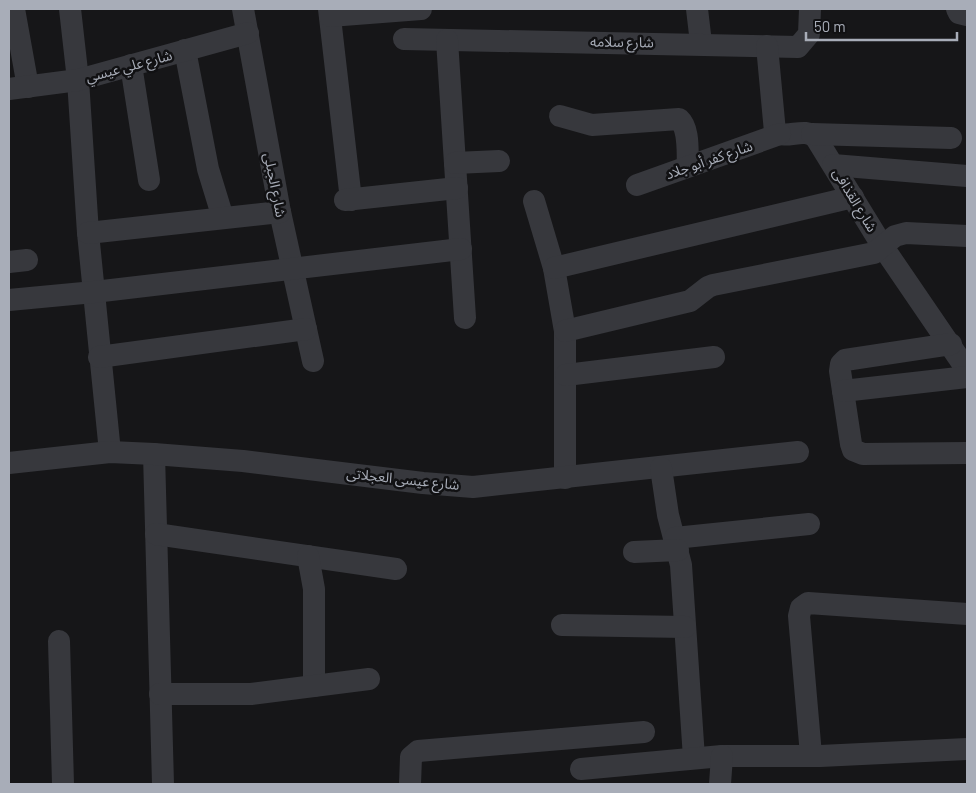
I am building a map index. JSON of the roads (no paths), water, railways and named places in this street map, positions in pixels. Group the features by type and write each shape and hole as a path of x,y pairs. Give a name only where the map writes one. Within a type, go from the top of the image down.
{"street":[{"path":"14,9 18,88"},
{"path":"70,9 78,80 88,233 110,452"},
{"name":"شارع الجبلى","path":"243,9 280,212 313,361"},
{"path":"421,9 329,12 348,200 457,188"},
{"path":"697,9 701,44"},
{"name":"شارع سلامه","path":"404,40 798,47 809,34 810,9"},
{"path":"958,9 959,13 967,15"},
{"name":"شارع علي عيسي","path":"18,88 78,80 248,33"},
{"path":"447,40 465,318"},
{"path":"767,46 774,130 780,134 805,132 812,134 951,138"},
{"path":"185,50 208,169 222,218"},
{"path":"131,65 149,180"},
{"path":"560,116 592,124 679,119 684,124 686,130 688,166"},
{"name":"شارع كفر أبو جلاد","path":"637,185 780,134"},
{"name":"شارع القذافى","path":"812,134 883,248 951,344 967,370"},
{"path":"455,164 499,161"},
{"path":"833,165 967,176"},
{"path":"554,268 852,197"},
{"path":"534,201 554,268 565,331 565,478"},
{"path":"88,233 280,212"},
{"path":"565,331 690,301 713,285 874,253 883,248 895,236 906,233 967,236"},
{"path":"9,300 94,292 461,249"},
{"path":"100,357 306,329"},
{"path":"951,344 845,360 840,368 843,391 851,444 857,454 967,453"},
{"path":"566,375 714,357"},
{"path":"843,391 967,377"},
{"name":"شارع عيسى العجلاتى","path":"9,463 110,452 154,454 244,461 423,484 473,487 798,452"},
{"path":"154,454 162,784"},
{"path":"661,468 668,515 677,544 694,758"},
{"path":"634,552 809,524"},
{"path":"156,534 396,569"},
{"path":"308,556 314,589 314,686"},
{"path":"811,755 799,616 801,608 808,603 967,614"},
{"path":"562,625 685,627"},
{"path":"59,641 63,784"},
{"path":"160,694 251,694 369,679"},
{"path":"410,784 410,757 418,751 644,732"},
{"path":"581,768 722,756 811,755 967,749"},
{"path":"720,784 722,756"}]}
